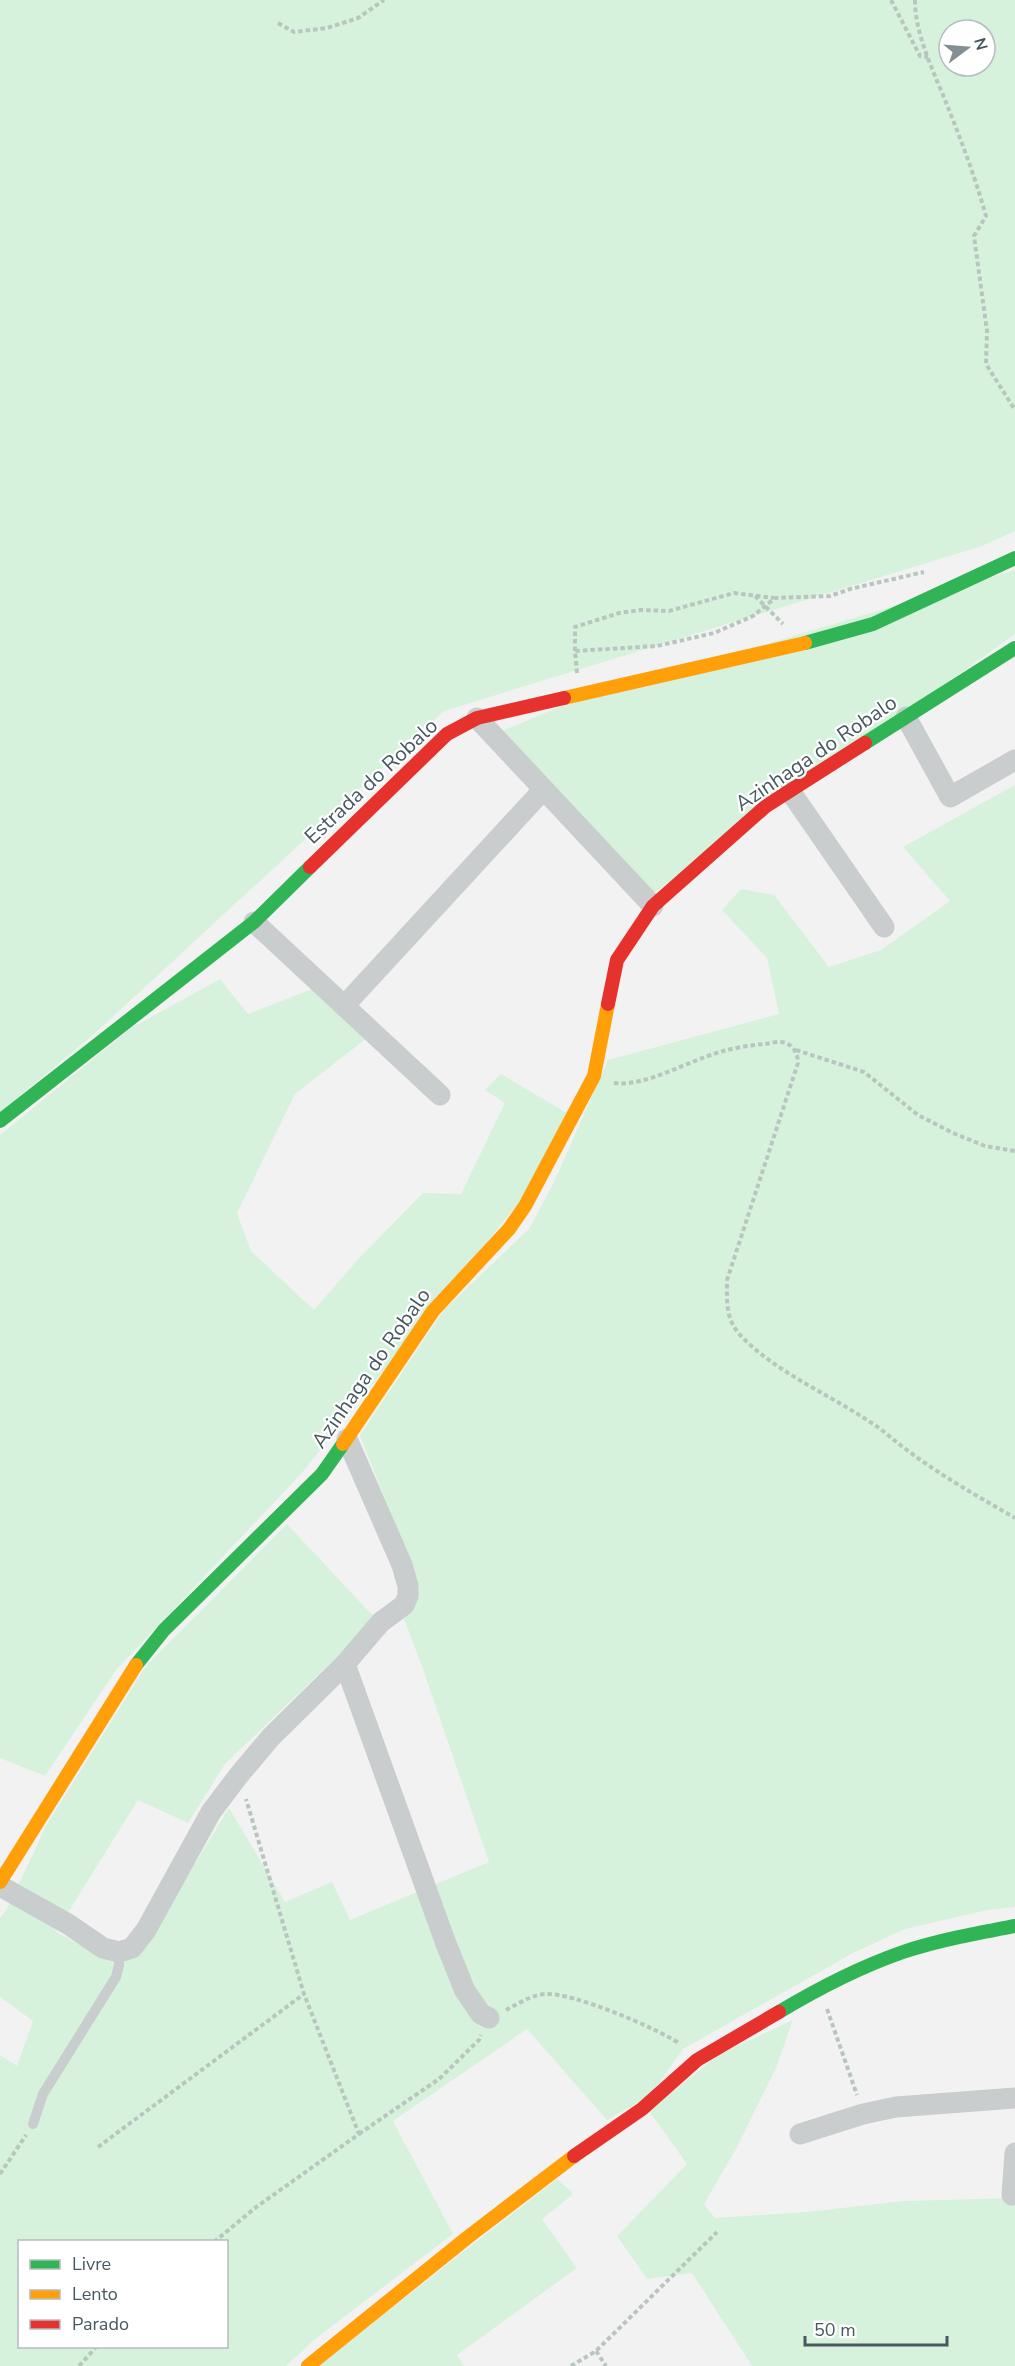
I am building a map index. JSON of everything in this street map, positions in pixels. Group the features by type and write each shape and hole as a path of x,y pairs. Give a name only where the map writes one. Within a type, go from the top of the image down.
{"street":[{"name":"Estrada do Robalo","path":"0,1121 254,922 447,734 477,718 802,645 873,624 1015,558"},
{"name":"Azinhaga do Robalo","path":"0,1884 134,1668 205,1587 322,1474 433,1311 509,1229 525,1206 594,1076 617,960 653,906 766,806 1015,648"},
{"path":"906,717 950,797 1015,760"},
{"path":"477,718 653,906"},
{"path":"344,1006 543,790"},
{"path":"790,791 884,927"},
{"path":"254,922 440,1095"},
{"path":"0,1884 68,1924 103,1948 119,1952 132,1948 146,1930 211,1812 239,1775 271,1737 345,1664 381,1622 404,1605 408,1596 402,1565 347,1439"},
{"path":"345,1664 465,1991 481,2014 489,2018"},
{"path":"308,2366 468,2236 560,2166 642,2109 697,2060 820,1988 904,1952 955,1938 1015,1926"},
{"path":"800,2134 863,2114 896,2107 1015,2098"},
{"path":"1012,2195 1015,2153"}],"lane":[{"path":"33,2124 43,2094 116,1977 119,1952"}],"path":[{"path":"278,23 294,32 327,28 358,18 384,0"},
{"path":"891,0 920,56 928,57"},
{"path":"915,0 915,14 928,57 964,148 986,216 974,236 987,331 986,364 1015,410"},
{"path":"579,694 575,627 596,619 640,610 669,610 734,593 775,598 830,597 928,571"},
{"path":"755,596 802,645"},
{"path":"575,651 657,646 714,633 753,616 775,598"},
{"path":"594,1076 610,1083 625,1084 647,1079 720,1052 780,1042 788,1044 795,1050 864,1072 918,1115 953,1133 985,1146 1015,1151"},
{"path":"795,1050 798,1063 727,1280 727,1312 742,1338 766,1357 812,1388 871,1422 903,1448 974,1495 1015,1518"},
{"path":"239,1775 303,1994 359,2134"},
{"path":"820,1988 863,2114"},
{"path":"98,2147 303,1994"},
{"path":"215,2240 255,2208 439,2079 479,2040 489,2018 536,1996 559,1995 582,2002 675,2041 697,2060"},
{"path":"0,2174 33,2124"},
{"path":"571,2366 596,2351 717,2232"},
{"path":"79,2366 95,2348"},
{"path":"596,2351 606,2366"}],"green space":[{"path":"0,0 1015,0 1015,531 982,546 444,711 93,1035 0,1112"},
{"path":"1015,570 1015,634 654,893 497,733 571,702"},
{"path":"1015,785 1015,1907 988,1910 905,1929 853,1953 683,2049 650,2096 607,2120 527,2029 393,2121 453,2234 315,2339 286,2366 0,2366 0,2055 17,2066 33,2021 0,1997 0,1918 8,1907 46,1826 146,1666 287,1524 376,1619 225,1764 188,1823 138,1800 56,1932 99,1955 161,1919 229,1808 285,1902 332,1882 350,1920 489,1862 403,1616 395,1526 360,1435 444,1310 529,1229 554,1182 608,1060 779,1014 767,958 722,910 741,889 774,895 829,967 881,950 950,901 903,847"},
{"path":"220,979 248,1014 312,989 367,1038 295,1094 237,1213 251,1251 314,1310 360,1257 423,1193 461,1194 505,1103 485,1090 501,1074 567,1113 520,1201 301,1474 116,1670 45,1776 0,1758 0,1135 131,1028"},
{"path":"793,2020 776,2068 737,2147 704,2204 715,2218 807,2212 904,2201 1015,2198 1015,2366 752,2366 692,2273 647,2279 617,2236 687,2164 649,2111 718,2055"},
{"path":"557,2179 571,2191 572,2195 542,2219 577,2268 457,2355 464,2366 317,2366"}],"traffic: fast":[{"path":"805,643 873,624 1015,558"},
{"path":"865,743 1015,648"},
{"path":"0,1121 254,922 310,867"},
{"path":"136,1665 164,1630 322,1474 343,1444"},
{"path":"779,2012 840,1979 903,1952 945,1940 1015,1926"}],"traffic: slow":[{"path":"564,698 805,643"},
{"path":"343,1444 433,1311 509,1229 525,1206 594,1076 608,1004"},
{"path":"0,1882 136,1665"},
{"path":"308,2366 468,2237 574,2156"}],"traffic: jam":[{"path":"310,867 447,734 477,718 564,698"},
{"path":"608,1004 617,960 653,906 766,806 865,743"},
{"path":"574,2156 642,2109 697,2060 779,2012"}]}
